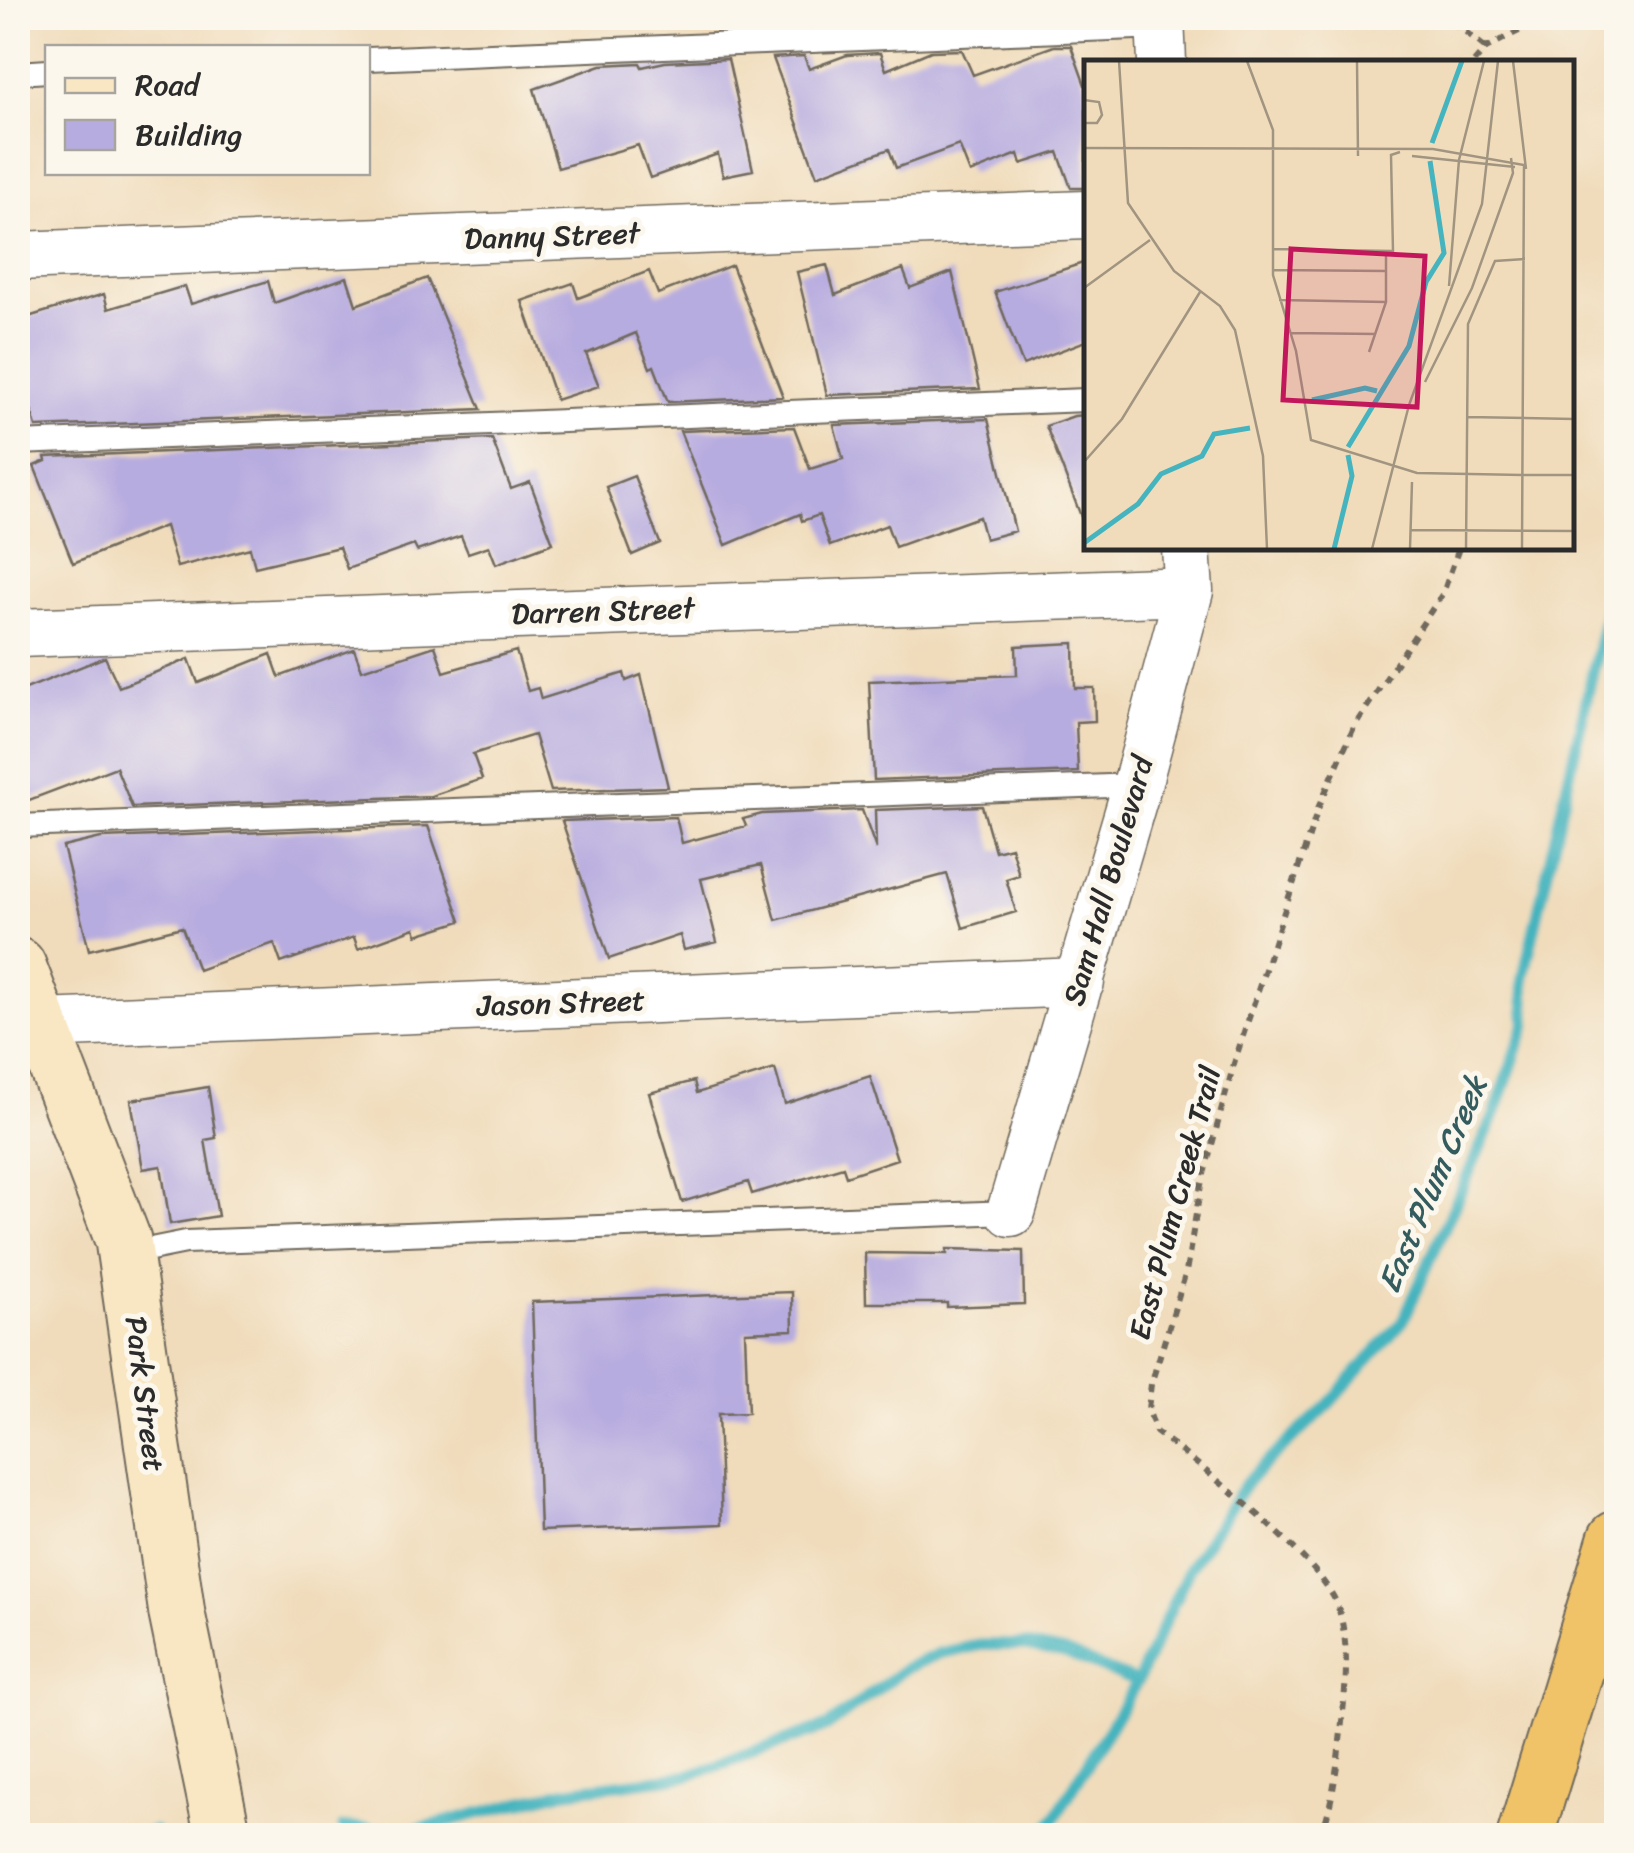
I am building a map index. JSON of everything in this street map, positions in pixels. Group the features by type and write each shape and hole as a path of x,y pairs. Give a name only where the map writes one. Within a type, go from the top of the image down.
{"highway":[{"path":"1525,1836 1616,1539"}],"street":[{"name":"Danny Street","path":"18,256 1084,215"},
{"name":"Darren Street","path":"18,633 1188,569"},
{"name":"Sam Hall Boulevard","path":"1011,1212 1138,785 1188,569"},
{"name":"Park Street","path":"18,966 106,1189 126,1254 174,1596 223,1836"},
{"name":"Jason Street","path":"42,1024 1080,982"}],"lane":[{"path":"370,59 1161,36"},
{"path":"18,72 45,72"},
{"path":"18,443 1084,400"},
{"path":"18,826 1138,785"},
{"path":"126,1254 186,1242 1011,1212"}],"path":[{"path":"1342,18 1440,19 1458,26 1486,48"},
{"path":"1476,60 1486,48 1544,18"},
{"name":"East Plum Creek Trail","path":"1321,1836 1336,1783 1346,1679 1346,1646 1337,1605 1319,1574 1289,1544 1156,1432 1148,1409 1151,1384 1186,1272 1201,1185 1241,1042 1319,806 1354,725 1443,593 1458,550"}],"building":[{"path":"1054,46 1071,46 1084,82 1084,188 1071,188 1058,152 1021,164 1018,154 970,173 959,145 896,168 889,149 817,176 773,58 804,56 809,69 847,55 880,53 886,70 931,51 962,50 973,75"},
{"path":"728,59 753,170 723,176 718,154 650,178 638,145 558,168 534,89 601,65 640,63 642,67"},
{"path":"1084,263 1084,342 1023,365 995,292"},
{"path":"732,265 783,397 668,402 636,333 586,354 599,386 556,400 522,301 573,283 578,298 649,271 658,294"},
{"path":"827,265 835,295 903,269 910,288 952,272 980,389 827,395 797,272"},
{"path":"347,277 356,305 427,278 481,409 36,427 18,362 18,320 104,294 108,309 185,286 191,304 268,281 274,303"},
{"path":"1084,415 1084,524 1046,426"},
{"path":"988,419 1015,531 985,539 979,517 895,547 887,525 830,546 819,515 802,521 800,514 726,545 680,431 794,427 810,469 843,459 834,425"},
{"path":"492,439 511,489 530,482 553,543 496,564 489,546 468,553 461,536 417,551 414,545 347,569 339,547 255,567 250,548 177,567 165,526 73,563 34,466 46,461 45,457"},
{"path":"634,476 660,543 632,555 606,487"},
{"path":"1074,643 1075,688 1094,688 1095,721 1076,722 1078,772 874,780 869,681 1017,675 1016,646"},
{"path":"435,646 444,672 516,651 528,691 538,688 541,699 624,673 626,681 641,675 668,787 551,791 534,735 473,754 482,779 431,796 132,807 116,767 24,802 18,785 18,692 105,657 119,687 189,659 198,683 271,654 279,677 354,649 362,670"},
{"path":"982,806 995,851 1011,847 1019,875 1006,879 1016,912 963,928 947,874 776,920 761,865 701,879 717,942 684,950 680,935 609,959 562,821 676,817 682,843 746,826 743,819 762,814 862,810 876,849 875,810"},
{"path":"428,826 461,921 417,935 415,928 358,949 354,937 281,963 274,943 198,970 182,927 89,950 63,847 101,838"},
{"path":"775,1069 785,1104 870,1076 897,1159 846,1176 843,1167 752,1194 748,1182 682,1202 649,1093 694,1081 697,1093"},
{"path":"208,1087 216,1138 205,1140 218,1216 170,1224 161,1166 143,1169 131,1100"},
{"path":"947,1249 1023,1251 1024,1304 947,1307 947,1303 866,1303 865,1253 947,1254"},
{"path":"792,1292 793,1330 745,1332 748,1413 718,1414 722,1524 540,1531 532,1302"}],"waterway":[{"name":"East Plum Creek","path":"1044,1836 1137,1682 1189,1569 1249,1479 1325,1408 1403,1321 1495,1114 1526,1023 1523,979 1616,569"},
{"path":"343,1828 407,1832 565,1791 686,1776 828,1726 906,1668 940,1653 980,1645 1023,1645 1068,1654 1137,1682"},
{"path":"145,1836 154,1831"}]}
